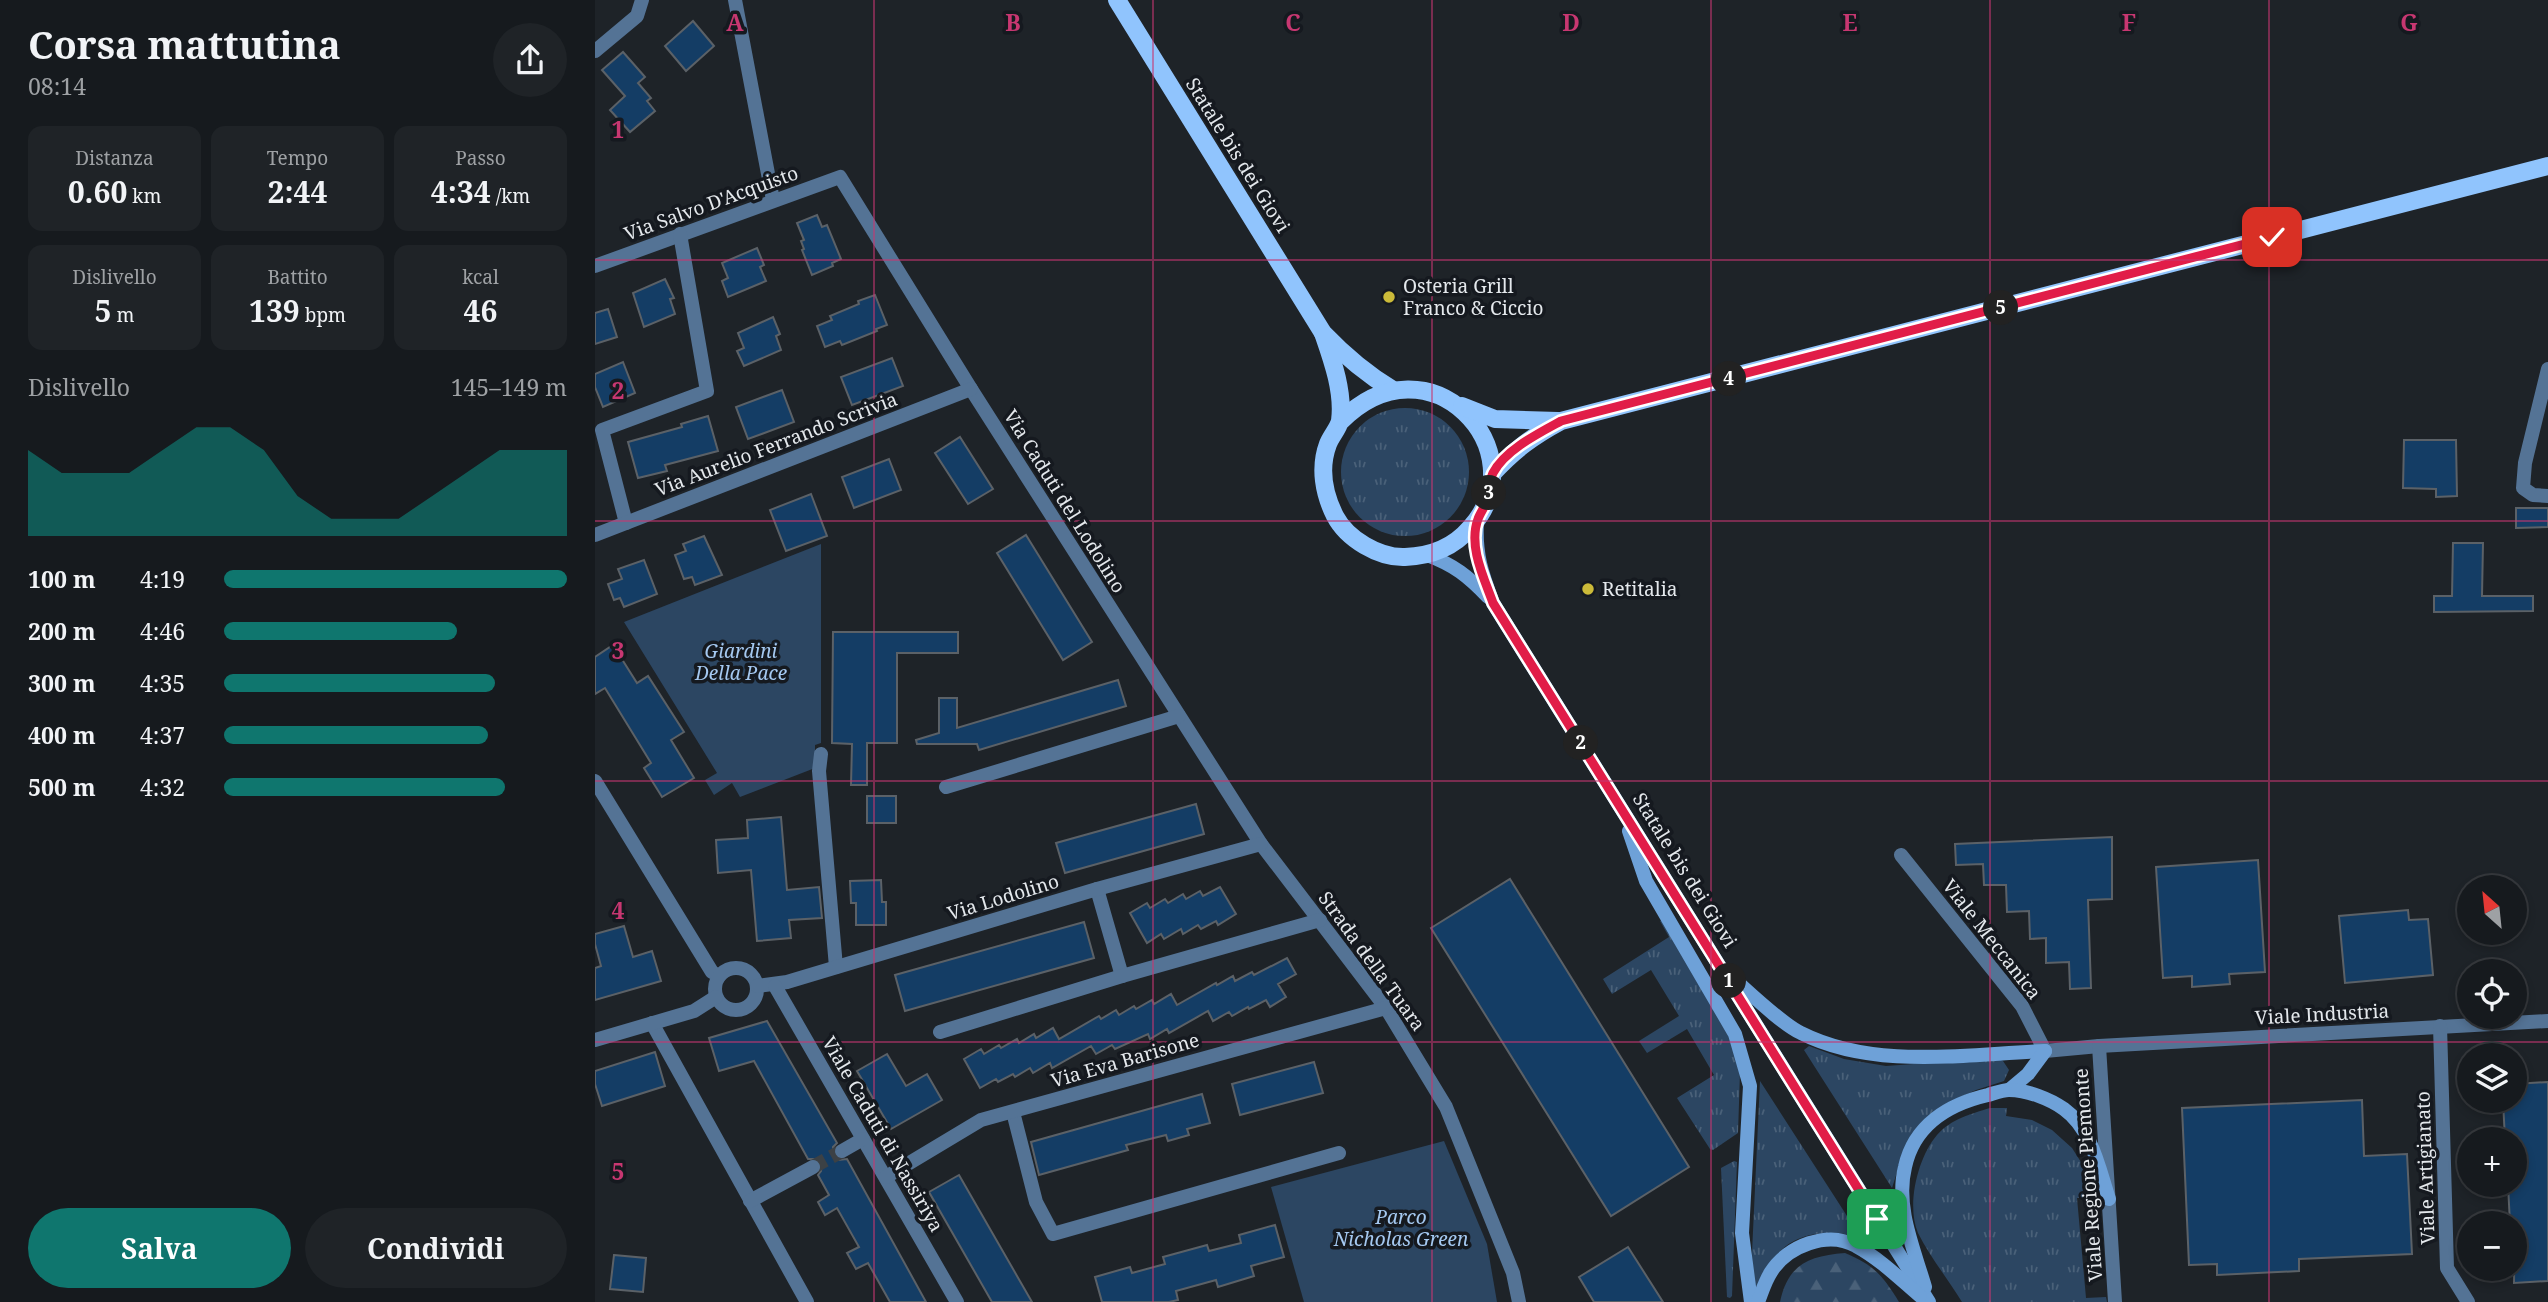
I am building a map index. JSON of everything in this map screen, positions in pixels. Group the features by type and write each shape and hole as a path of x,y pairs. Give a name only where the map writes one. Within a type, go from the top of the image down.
{"main road":[{"name":"Statale bis dei Giovi","path":"1117,0 1323,333 1349,360 1394,390"},
{"path":"1492,474 1511,452 1561,421 2548,166"},
{"name":"Statale bis dei Giovi","path":"1323,333 1339,392 1340,422"},
{"name":"Statale bis dei Giovi","path":"1415,389 1437,394 1456,404 1475,423 1488,447 1492,474 1488,499 1477,522 1463,537 1446,548 1427,555 1401,558 1376,552 1354,539 1336,520 1326,496 1323,470 1328,445 1340,422 1355,407 1373,396 1394,390 1415,389"},
{"path":"1456,404 1495,419 1561,421"},
{"name":"Statale bis dei Giovi","path":"1477,522 1475,543 1479,567 1493,603 1928,1302"},
{"name":"Statale bis dei Giovi","path":"1427,555 1449,564 1468,577 1493,603"},
{"path":"1621,806 1646,881 1735,1034 1750,1086 1742,1233 1751,1302"},
{"path":"1723,971 1799,1033 1845,1050 1888,1057 2045,1051"},
{"path":"2009,1090 2028,1074 2045,1051"},
{"path":"1928,1302 1906,1223 1902,1195 1905,1167 1911,1148 1925,1126 1949,1109 1976,1097 2009,1090 2042,1097 2066,1110 2083,1130 2092,1147 2109,1199"},
{"path":"1758,1302 1770,1273 1782,1258 1796,1248 1818,1241 1838,1239 1854,1244 1881,1262 1928,1302"}],"street":[{"path":"595,51 638,16 642,0"},
{"path":"735,0 773,200"},
{"name":"Via Salvo D'Acquisto","path":"595,266 840,177"},
{"name":"Via Caduti del Lodolino","path":"840,177 1261,844"},
{"path":"626,523 601,430 708,391 680,234"},
{"path":"2548,369 2525,463 2523,488 2533,495 2548,496"},
{"name":"Via Aurelio Ferrando Scrivia","path":"595,535 971,388"},
{"path":"946,787 1178,716"},
{"path":"821,754 819,771 837,967"},
{"path":"595,781 712,972 719,976"},
{"name":"Via Lodolino","path":"757,986 775,986 1097,889 1261,844"},
{"name":"Strada della Tuara","path":"1261,844 1386,1008 1445,1107 1513,1273 1519,1302"},
{"name":"Viale Meccanica","path":"1901,855 2022,1006 2045,1051"},
{"path":"1097,889 1122,976"},
{"path":"940,1032 1122,976 1320,920"},
{"path":"741,969 754,978 757,986 755,998 747,1007 735,1010 724,1007 716,997 715,986 719,976 726,971 741,969"},
{"name":"Viale Caduti di Nassiriya","path":"775,986 957,1302"},
{"path":"595,1040 694,1011 716,997"},
{"name":"Via Eva Barisone","path":"886,1177 981,1120 1386,1008"},
{"name":"Viale Industria","path":"2045,1051 2548,1021"},
{"path":"652,1023 807,1302"},
{"name":"Viale Artigianato","path":"2440,1027 2447,1268 2468,1302"},
{"name":"Viale Regione Piemonte","path":"2099,1046 2115,1302"},
{"path":"1013,1112 1036,1202 1053,1234 1339,1153"},
{"path":"842,1151 863,1139"},
{"path":"750,1201 813,1167"}],"green space":[{"path":"1405,408 1430,413 1451,426 1464,447 1469,472 1464,497 1451,518 1430,531 1405,536 1380,531 1359,518 1346,497 1341,472 1346,447 1359,426 1380,413"},
{"name":"Giardini Della Pace","path":"821,544 821,743 815,745 815,768 740,797 732,783 714,795 705,780 717,773 624,622"},
{"path":"1662,920 1731,1035 1740,1072 1738,1133 1713,1150 1677,1098 1714,1075 1687,1029 1647,1053 1639,1041 1679,1016 1651,970 1612,994 1603,979 1669,937 1660,921"},
{"path":"1809,1046 1844,1059 1886,1066 1996,1058 2003,1061 2009,1070 2004,1081 1947,1103 1906,1144 1892,1188 1804,1050"},
{"path":"1760,1081 1858,1233 1855,1236 1824,1233 1793,1241 1777,1255 1757,1289 1753,1288 1752,1253"},
{"path":"1990,1108 2007,1108 2006,1116 2032,1120 2052,1130 2072,1148 2086,1170 2089,1197 2077,1198 2086,1298 2106,1297 2107,1302 1962,1302 1928,1251 1918,1233 1913,1209 1916,1182 1924,1156 1937,1135 1949,1125"},
{"name":"Parco Nicholas Green","path":"1444,1141 1487,1244 1497,1302 1304,1302 1271,1187"},
{"path":"1737,1162 1730,1298 1727,1297 1721,1168"},
{"path":"1845,1253 1877,1272 1899,1302 1780,1302 1788,1279 1802,1264"}],"building":[{"path":"693,21 714,46 686,71 665,46"},
{"path":"623,52 645,77 638,83 651,98 647,101 655,111 630,132 610,110 625,96 602,70"},
{"path":"817,215 822,227 827,225 841,259 832,263 833,266 812,275 802,250 801,241 804,240 797,223"},
{"path":"757,248 764,265 760,267 766,281 728,297 722,281 728,278 722,263"},
{"path":"665,279 674,298 670,299 675,314 644,327 633,293"},
{"path":"875,295 887,325 842,345 840,341 825,347 817,326 832,320 830,316 859,304 858,301"},
{"path":"608,309 617,337 595,344 595,313"},
{"path":"773,317 780,334 776,336 781,350 744,366 737,351 744,348 738,333"},
{"path":"892,358 903,386 852,405 841,377"},
{"path":"623,362 635,393 603,407 595,387 595,374"},
{"path":"782,390 794,422 748,439 736,407"},
{"path":"708,416 718,451 665,465 667,471 638,478 628,442 682,427 681,424"},
{"path":"960,437 993,489 968,504 935,453"},
{"path":"2404,440 2456,440 2457,496 2436,497 2436,489 2403,488"},
{"path":"889,459 901,490 854,508 842,477"},
{"path":"811,494 827,536 786,551 770,510"},
{"path":"2516,508 2548,508 2548,527 2516,528"},
{"path":"1026,535 1092,642 1063,660 997,553"},
{"path":"704,536 722,575 695,585 692,577 684,579 675,555 686,551 683,544"},
{"path":"2453,543 2483,543 2482,596 2533,596 2533,611 2434,612 2434,596 2452,596"},
{"path":"644,560 657,594 624,607 620,598 614,600 608,584 622,579 618,569"},
{"path":"833,632 958,632 958,653 897,653 897,743 867,743 867,785 851,785 852,744 832,743"},
{"path":"613,645 637,683 648,676 684,732 671,740 694,778 662,797 644,768 651,763 605,688 595,694 595,657"},
{"path":"1118,680 1126,706 979,750 977,744 917,744 916,740 939,733 939,698 957,698 957,728"},
{"path":"867,796 896,796 896,823 867,823"},
{"path":"1196,804 1204,834 1065,873 1056,843"},
{"path":"781,817 787,890 819,887 822,918 789,920 791,938 757,941 751,870 718,873 716,840 748,838 747,820"},
{"path":"2112,837 2112,899 2088,900 2091,988 2070,989 2069,962 2046,963 2046,938 2030,939 2029,911 2007,912 2006,885 1984,885 1983,864 1956,865 1955,844"},
{"path":"2258,860 2265,972 2229,974 2230,984 2192,987 2192,976 2163,978 2156,867"},
{"path":"1510,879 1689,1167 1611,1216 1431,928"},
{"path":"881,880 882,902 886,902 886,925 856,925 856,903 851,903 850,881"},
{"path":"1220,887 1236,914 1218,925 1216,921 1201,929 1198,925 1183,934 1181,929 1164,939 1161,934 1147,943 1130,913 1147,903 1150,908 1165,899 1168,903 1183,894 1186,899 1200,891 1203,896"},
{"path":"2408,910 2409,920 2428,919 2433,975 2345,983 2339,916"},
{"path":"1084,922 1094,958 905,1011 895,975"},
{"path":"624,926 633,957 652,951 661,981 595,1000 595,968 601,966 595,934"},
{"path":"1287,958 1296,974 1278,984 1286,997 1270,1007 1266,1000 1232,1016 1229,1012 1213,1021 1208,1011 1169,1033 1167,1029 1150,1039 1148,1034 1115,1049 1112,1045 1096,1054 1091,1046 1052,1068 1050,1063 1033,1073 1030,1068 1015,1077 1013,1074 998,1082 996,1079 980,1088 964,1059 981,1049 984,1054 1017,1039 1019,1043 1034,1034 1036,1038 1053,1028 1059,1039 1099,1016 1101,1019 1116,1010 1119,1015 1152,1000 1154,1004 1171,994 1177,1005 1216,983 1217,985 1233,976 1235,981 1252,972 1254,975"},
{"path":"767,1021 837,1143 833,1147 833,1155 838,1160 847,1159 926,1302 890,1302 868,1263 856,1269 847,1253 859,1247 837,1208 825,1215 818,1202 829,1195 818,1175 822,1163 817,1159 808,1159 754,1061 719,1071 709,1038"},
{"path":"655,1052 665,1086 602,1106 595,1084 595,1071"},
{"path":"887,1054 906,1086 927,1074 942,1100 891,1129 857,1071"},
{"path":"1314,1062 1323,1093 1240,1115 1232,1084"},
{"path":"2548,1082 2548,1281 2514,1283 2527,1281 2527,1211 2509,1211 2509,1197 2527,1197 2527,1127 2504,1127 2504,1113 2527,1113 2527,1083"},
{"path":"1202,1094 1210,1123 1187,1129 1189,1135 1168,1141 1166,1135 1126,1145 1128,1150 1039,1175 1031,1142"},
{"path":"2362,1100 2364,1156 2407,1154 2412,1254 2299,1259 2299,1271 2217,1275 2217,1264 2189,1265 2182,1108"},
{"path":"959,1175 1032,1302 992,1302 929,1192"},
{"path":"1275,1225 1284,1257 1251,1266 1254,1276 1218,1287 1216,1280 1176,1291 1178,1300 1169,1302 1102,1302 1095,1277 1130,1267 1132,1273 1165,1264 1163,1257 1207,1245 1209,1251 1241,1243 1239,1235"},
{"path":"1628,1247 1663,1302 1594,1302 1579,1277"},
{"path":"614,1255 646,1258 643,1292 610,1289"}],"tunnel":[{"path":"813,1167 842,1151"}],"place":[{"name":"Osteria Grill Franco & Ciccio","path":"1389,297"},
{"name":"Retitalia","path":"1588,589"}],"route":[{"path":"1877,1219 1493,603 1479,567 1475,543 1477,522 1488,499 1492,474 1511,452 1561,421 2272,237"}]}
